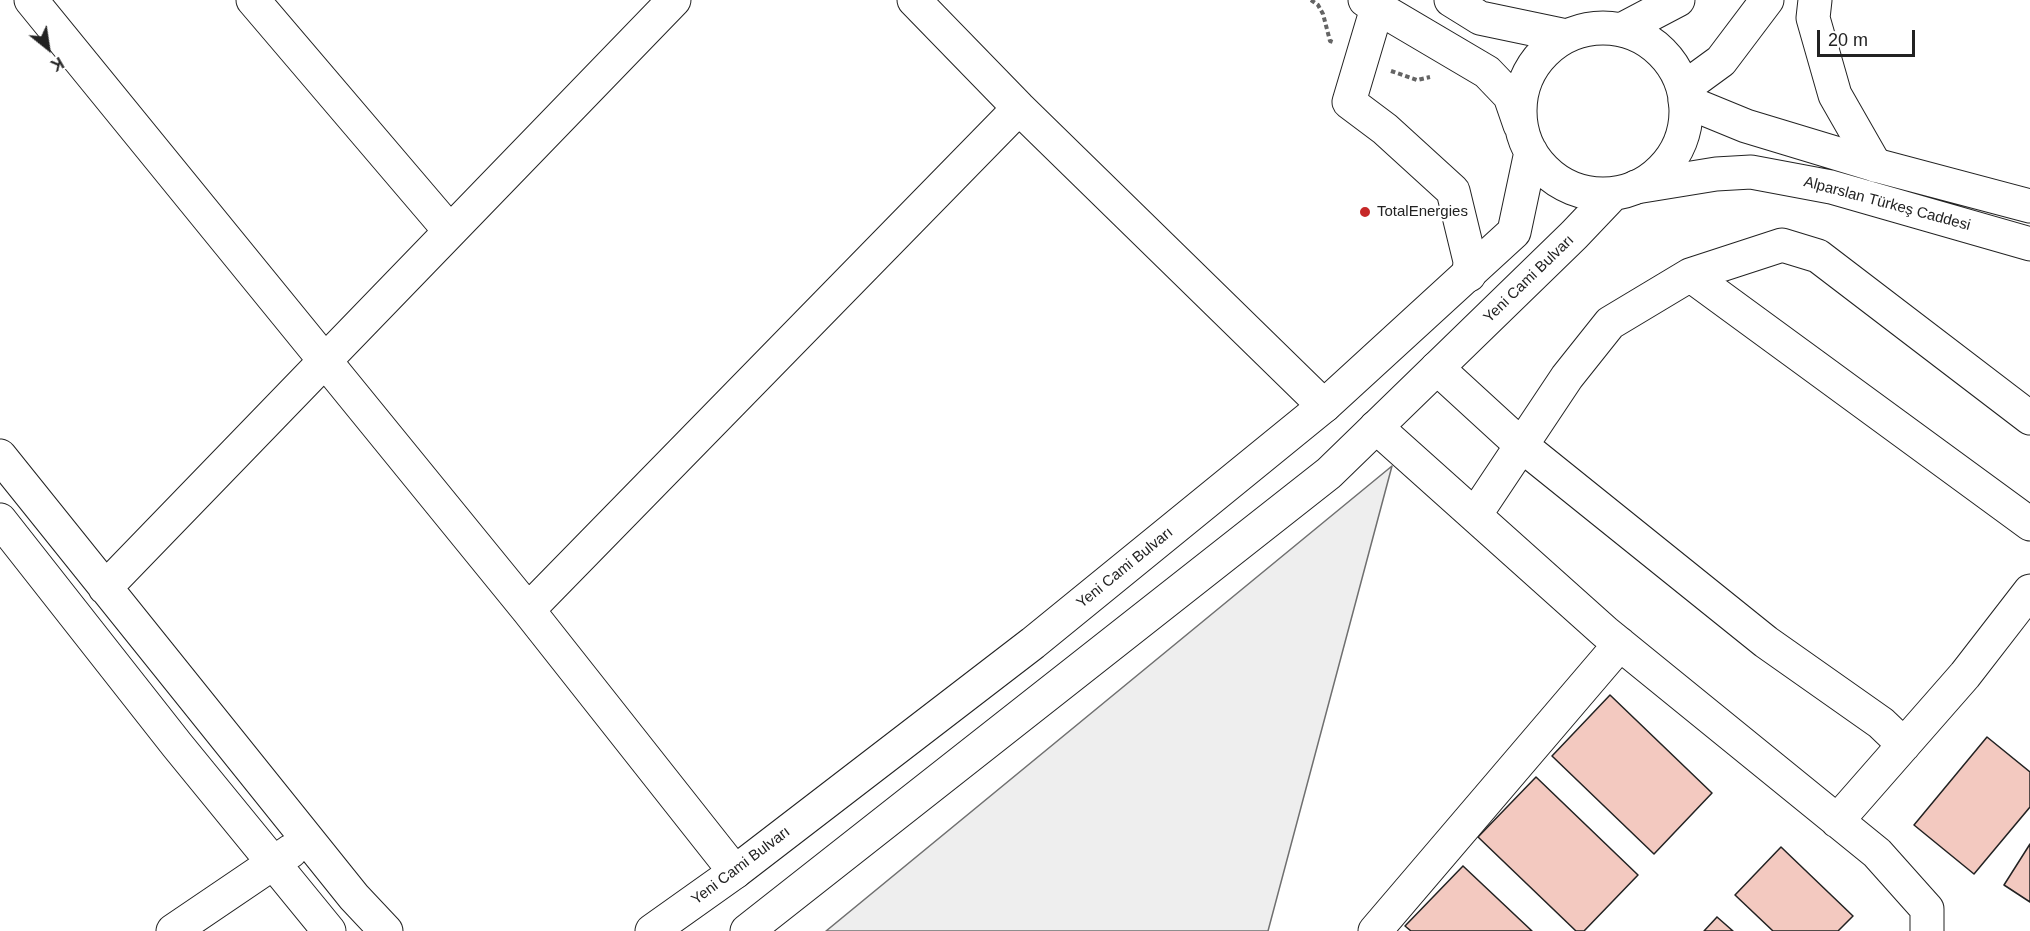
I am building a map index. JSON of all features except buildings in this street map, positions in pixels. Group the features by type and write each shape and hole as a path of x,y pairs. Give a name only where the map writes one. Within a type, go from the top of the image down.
{"street":[{"path":"31,0 528,610 735,872"},
{"path":"253,0 450,231"},
{"path":"105,588 674,0"},
{"path":"914,0 1019,108 1324,406"},
{"path":"1451,0 1480,18 1566,36"},
{"path":"1621,30 1678,0"},
{"path":"1684,95 1721,61 1767,0"},
{"path":"1815,0 1813,18 1835,95 1875,165"},
{"path":"1469,275 1470,261 1453,191 1385,129 1349,102 1371,4 1486,72 1510,96 1526,141 1545,171 1565,185 1589,193 1625,190 1656,175 1672,158 1682,137 1687,113 1684,95 1674,66 1658,47 1637,34 1621,30 1589,28 1566,36 1546,50 1529,73 1520,101 1526,141"},
{"path":"1684,95 1746,126 1875,165 2030,206"},
{"path":"528,610 1019,108"},
{"name":"Yeni Cami Bulvarı","path":"652,931 735,872 1033,643 1324,406 1469,275 1514,232 1526,141"},
{"name":"Alparslan Türkeş Caddesi","path":"1625,190 1716,174 1751,171 1831,187 2030,244"},
{"name":"Yeni Cami Bulvarı","path":"747,931 1329,473 1574,235 1625,190"},
{"path":"1475,515 1567,377 1610,323 1690,275 1782,245 1818,256 2030,418"},
{"path":"1690,275 2030,524"},
{"path":"1437,368 1521,445 1766,642 1881,723 1904,745"},
{"path":"1376,427 1620,644 1877,853 1927,909 1927,931"},
{"path":"0,456 354,897 386,931"},
{"path":"0,520 329,931"},
{"path":"1837,820 1965,675 2030,591"},
{"path":"1375,931 1620,644"},
{"path":"173,931 274,864 307,839"}],"path":[{"path":"1311,0 1318,5 1323,14 1330,40"},
{"path":"1404,76 1417,80 1438,76"}],"shaded area":[{"path":"1392,466 1268,931 826,931"}],"place":[{"name":"TotalEnergies","path":"1365,212"}]}
